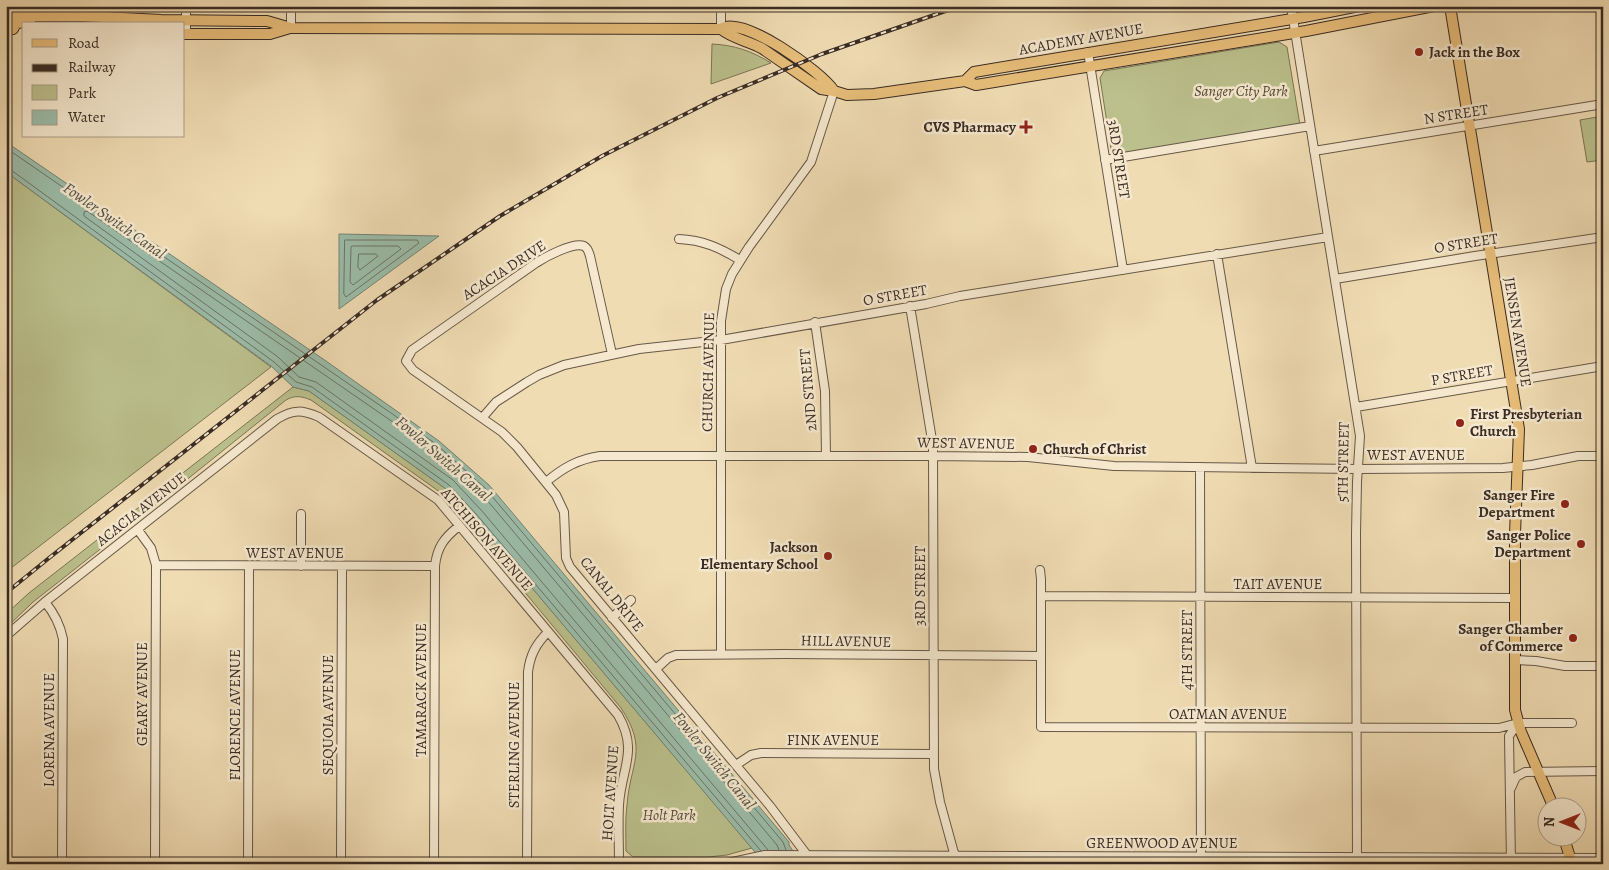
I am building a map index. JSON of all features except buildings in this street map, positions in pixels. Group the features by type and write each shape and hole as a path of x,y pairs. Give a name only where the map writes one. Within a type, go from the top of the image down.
{"main road":[{"name":"ACADEMY AVENUE","path":"965,81 974,72 1293,19 1358,6"},
{"name":"ACADEMY AVENUE","path":"834,91 847,95 865,95 965,81 976,85 1295,32 1434,6"},
{"name":"JENSEN AVENUE","path":"1450,6 1519,435 1515,534 1514,704 1518,723 1550,798"},
{"path":"6,16 267,21 291,28"},
{"path":"39,22 60,21 75,16"},
{"path":"185,34 270,34 291,28 721,29 725,26 736,26 767,39 823,77 834,91"},
{"path":"1182,51 1195,42 1216,38 1220,31"},
{"path":"1567,848 1571,861"}],"street":[{"path":"185,34 186,6"},
{"path":"291,6 291,28"},
{"path":"721,6 721,29"},
{"name":"5TH STREET","path":"1291,6 1360,436 1358,469 1356,728 1357,860"},
{"name":"3RD STREET","path":"1088,52 1123,270"},
{"name":"CHURCH AVENUE","path":"721,654 720,456 723,303 726,289 740,260 811,162 834,91"},
{"name":"N STREET","path":"1314,150 1603,104"},
{"path":"1105,160 1310,126"},
{"name":"O STREET","path":"482,417 496,402 539,375 564,365 612,354 663,345 721,340 960,296 1328,237"},
{"name":"O STREET","path":"1335,279 1490,253 1603,237"},
{"path":"679,240 706,242 717,246 740,260"},
{"name":"ACACIA DRIVE","path":"406,361 412,350 536,263 555,253 578,246 584,246 590,256 612,354"},
{"path":"1217,254 1252,468"},
{"name":"3RD STREET","path":"910,306 932,437 934,754 936,789 957,864"},
{"name":"2ND STREET","path":"815,322 825,391 826,456"},
{"name":"CANAL DRIVE","path":"406,361 413,370 511,439 546,482 556,495 564,512 566,558 570,567 736,765 807,855"},
{"name":"P STREET","path":"1356,407 1603,366"},
{"name":"ATCHISON AVENUE","path":"298,411 308,412 319,417 438,500 618,715 623,724"},
{"name":"ACACIA AVENUE","path":"6,636 22,620 277,419 287,413 298,411"},
{"name":"WEST AVENUE","path":"546,482 562,469 586,458 600,456 1028,457 1098,465 1358,469 1517,467 1578,456 1603,456"},
{"name":"4TH STREET","path":"1200,467 1201,860"},
{"path":"301,514 301,566"},
{"name":"TAMARACK AVENUE","path":"434,864 435,566 440,544 446,536 459,526"},
{"name":"GEARY AVENUE","path":"138,530 151,548 156,565 155,862"},
{"name":"WEST AVENUE","path":"156,565 435,566"},
{"name":"FLORENCE AVENUE","path":"248,864 249,566"},
{"name":"SEQUOIA AVENUE","path":"341,864 342,567"},
{"name":"OATMAN AVENUE","path":"1040,570 1041,726 1499,728 1518,723 1572,723"},
{"name":"TAIT AVENUE","path":"1041,596 1514,598"},
{"path":"612,618 631,600"},
{"name":"LORENA AVENUE","path":"45,602 56,616 61,627 63,639 62,863"},
{"name":"STERLING AVENUE","path":"527,864 528,672 534,649 548,632"},
{"name":"HILL AVENUE","path":"656,670 672,656 721,654 1040,656"},
{"path":"1514,660 1536,661 1565,666 1603,666"},
{"path":"1511,788 1509,782 1509,736 1518,723"},
{"name":"HOLT AVENUE","path":"619,864 619,805 629,754 623,724"},
{"name":"FINK AVENUE","path":"736,765 751,755 761,753 934,754"},
{"path":"1511,861 1511,788 1513,780 1520,774 1538,771 1603,771"},
{"name":"GREENWOOD AVENUE","path":"723,864 765,855 954,855 1201,860 1571,861 1603,858"},
{"path":"6,862 269,864"}],"green space":[{"name":"Sanger City Park","path":"1279,42 1287,47 1300,125 1112,155 1100,78 1104,71"},
{"path":"712,44 743,49 771,63 711,84"},
{"path":"1603,116 1603,160 1587,162 1580,120"},
{"path":"6,172 271,367 6,572"},
{"name":"Holt Park","path":"293,387 309,391 446,489 473,518 752,848 727,855 708,857 633,857 626,851 626,811 636,756 636,746 634,735 621,708 444,495 311,400 295,397 286,400 144,514 129,520 122,532 33,602 6,628 6,614 29,593"}],"water":[{"name":"Fowler Switch Canal","path":"6,142 326,361 439,441 489,485 789,842 801,863 809,864 765,864 473,518 446,489 309,391 293,387 271,366 6,172"},
{"path":"339,234 439,236 339,309"}],"railway":[{"path":"6,593 377,300 500,216 602,156 717,98 822,54 960,6"}],"place":[{"name":"Jack in the Box","path":"1419,52"},
{"name":"CVS Pharmacy","path":"1026,127"},
{"name":"First Presbyterian Church","path":"1460,423"},
{"name":"Church of Christ","path":"1033,449"},
{"name":"Sanger Fire Department","path":"1565,504"},
{"name":"Sanger Police Department","path":"1581,544"},
{"name":"Jackson Elementary School","path":"828,556"},
{"name":"Sanger Chamber of Commerce","path":"1573,638"}]}
